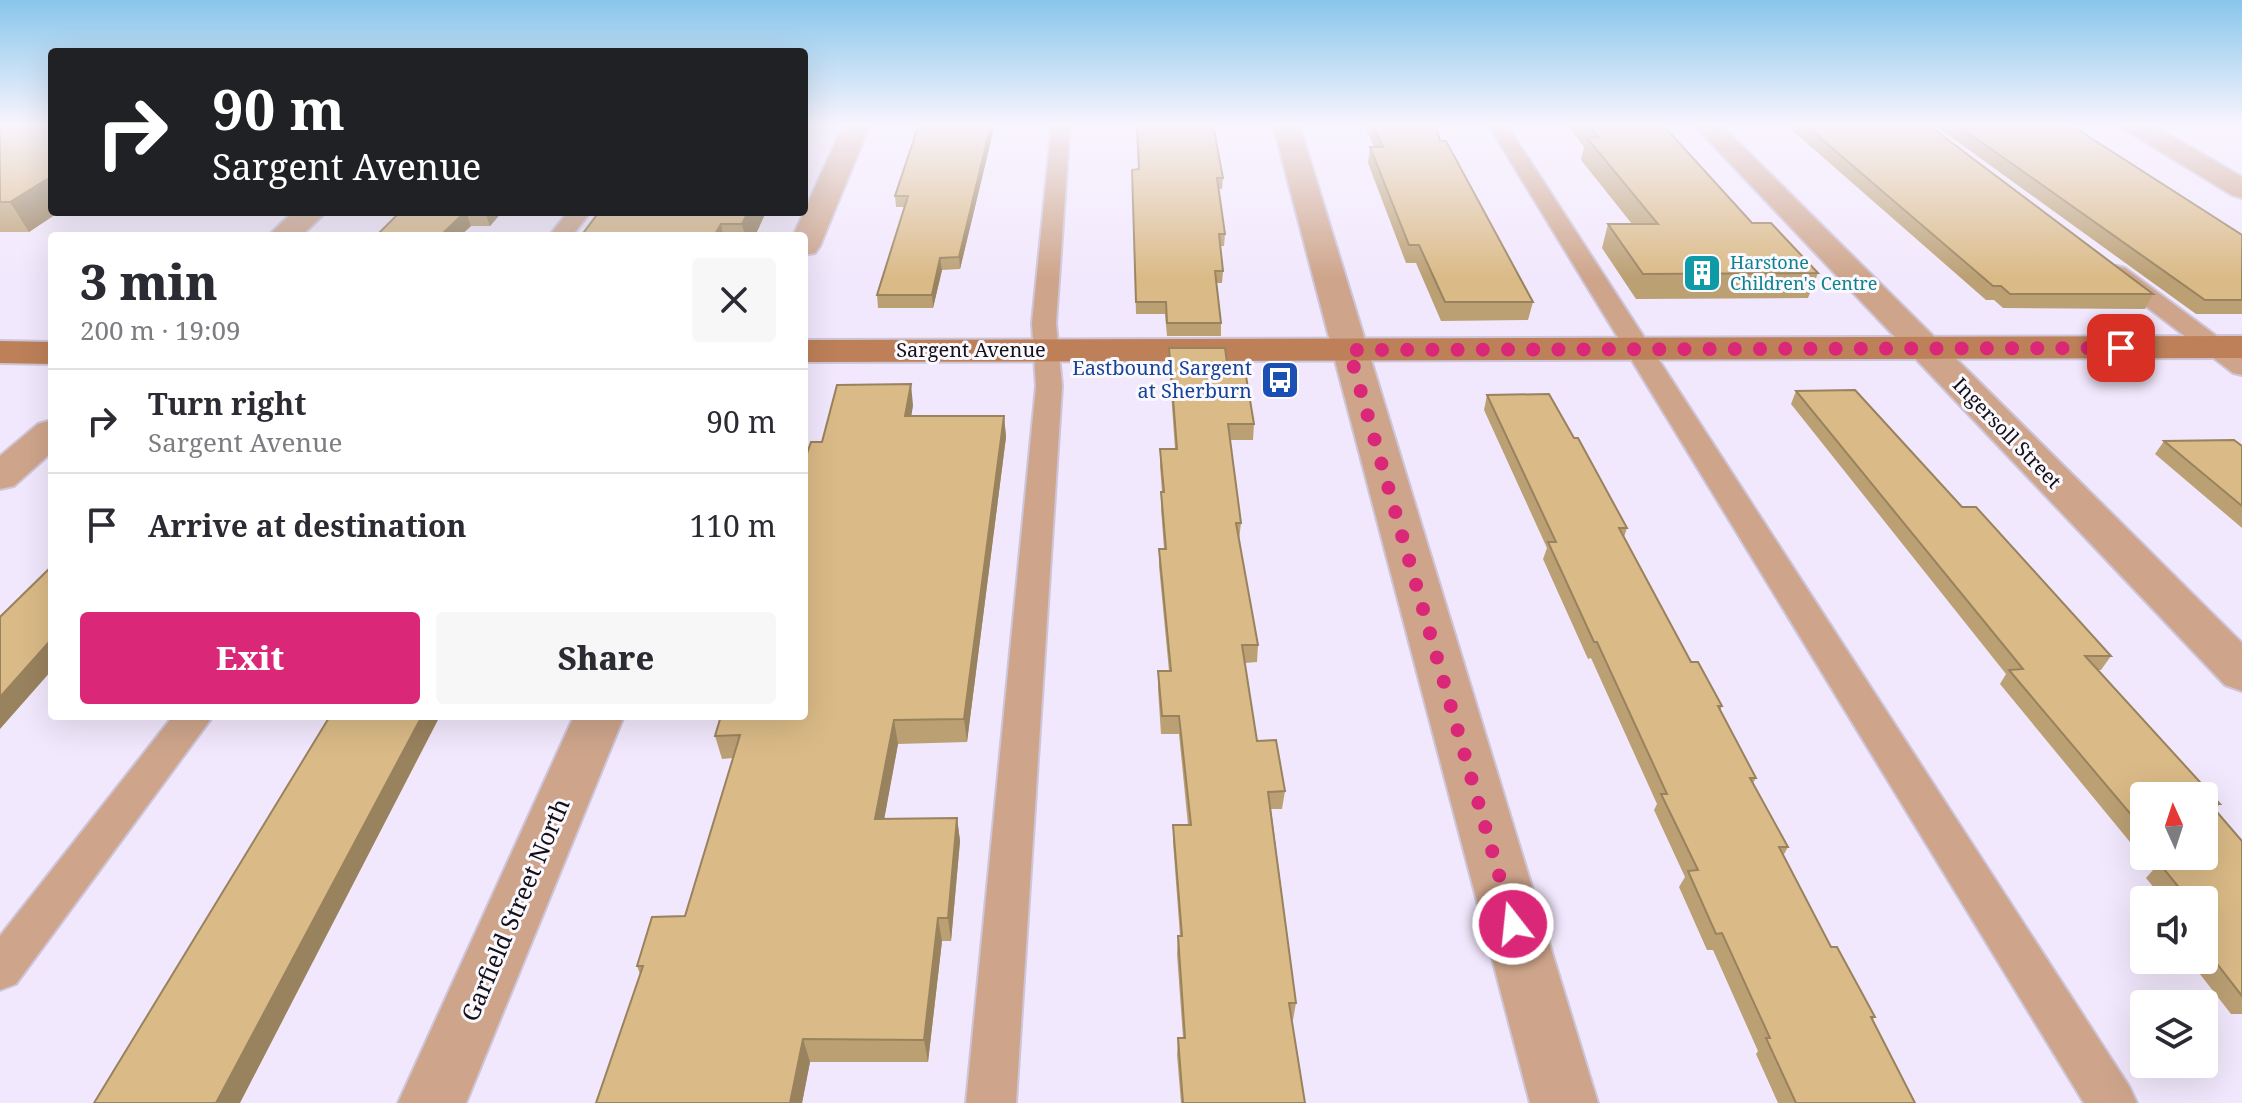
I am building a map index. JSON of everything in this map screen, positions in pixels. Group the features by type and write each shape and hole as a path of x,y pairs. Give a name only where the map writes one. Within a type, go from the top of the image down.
{"main road":[{"name":"Sargent Avenue","path":"808,351 1925,349 2233,354"},
{"path":"0,352 48,353"}],"street":[{"path":"808,237 835,175"},
{"path":"1300,175 1564,1103"},
{"name":"Ingersoll Street","path":"1756,175 2242,673"},
{"path":"2219,175 2242,189"},
{"path":"288,232 306,216"},
{"path":"0,477 48,435"},
{"name":"Garfield Street North","path":"432,1103 597,720"}],"lane":[{"path":"991,1103 1049,386 1044,323 1057,175"},
{"path":"1530,175 2112,1103"},
{"path":"563,232 576,216"},
{"path":"2105,263 2233,354"},
{"path":"0,970 191,720"}],"building":[{"path":"0,175 48,175 48,178 10,202 0,202"},
{"path":"902,175 979,175 959,257 940,258 932,295 877,295 908,196 895,196"},
{"path":"1132,175 1223,175 1223,178 1217,178 1225,234 1219,234 1223,271 1215,271 1221,323 1167,323 1166,302 1136,302"},
{"path":"1381,175 1465,175 1533,302 1445,302 1419,245 1409,245"},
{"path":"1618,175 1709,175 1752,223 1771,223 1818,273 1643,274 1608,224 1658,224"},
{"path":"1864,175 1995,175 2153,294 2010,294 2001,286 1993,286"},
{"path":"2029,175 2149,175 2242,235 2242,300 2205,300"},
{"path":"396,216 461,216 444,232 380,232"},
{"path":"596,216 746,216 742,224 721,224 716,232 584,232"},
{"path":"1169,348 1225,348 1229,377 1246,376 1254,424 1228,424 1241,523 1236,523 1258,645 1242,645 1257,741 1276,740 1285,791 1268,792 1296,1003 1289,1003 1305,1103 1183,1103 1178,1038 1185,1038 1178,936 1182,936 1173,825 1191,825 1179,716 1162,716 1158,671 1171,671 1159,549 1166,549 1160,449 1177,449"},
{"path":"911,384 905,416 1004,416 964,719 894,720 875,819 957,818 948,918 938,918 924,1040 803,1039 790,1103 596,1103 643,966 637,966 652,917 685,916 740,735 715,736 720,720 808,720 808,451 811,442 822,442 837,385"},
{"path":"1855,390 1962,507 1976,507 2111,656 2085,656 2200,782 2130,782 2130,813 2009,670 2023,669 1796,391"},
{"path":"1549,394 1574,438 1578,438 1627,528 1619,528 1691,662 1698,662 1722,706 1718,706 1756,778 1750,778 1788,847 1779,847 1831,947 1837,947 1875,1017 1871,1017 1915,1103 1796,1103 1722,933 1716,934 1688,871 1698,870 1661,794 1667,794 1548,542 1556,542 1487,395"},
{"path":"2234,440 2242,446 2242,506 2164,441"},
{"path":"48,570 48,643 0,697 0,617"},
{"path":"328,720 420,720 216,1103 94,1103"},
{"path":"2218,813 2242,841 2242,996 2218,965 2218,886 2178,886 2165,870 2218,870"}],"place":[{"name":"Harstone Children's Centre","path":"1702,273"},
{"name":"Eastbound Sargent at Sherburn","path":"1280,380"}],"route":[{"path":"1513,924 1349,350 2121,348"}]}
